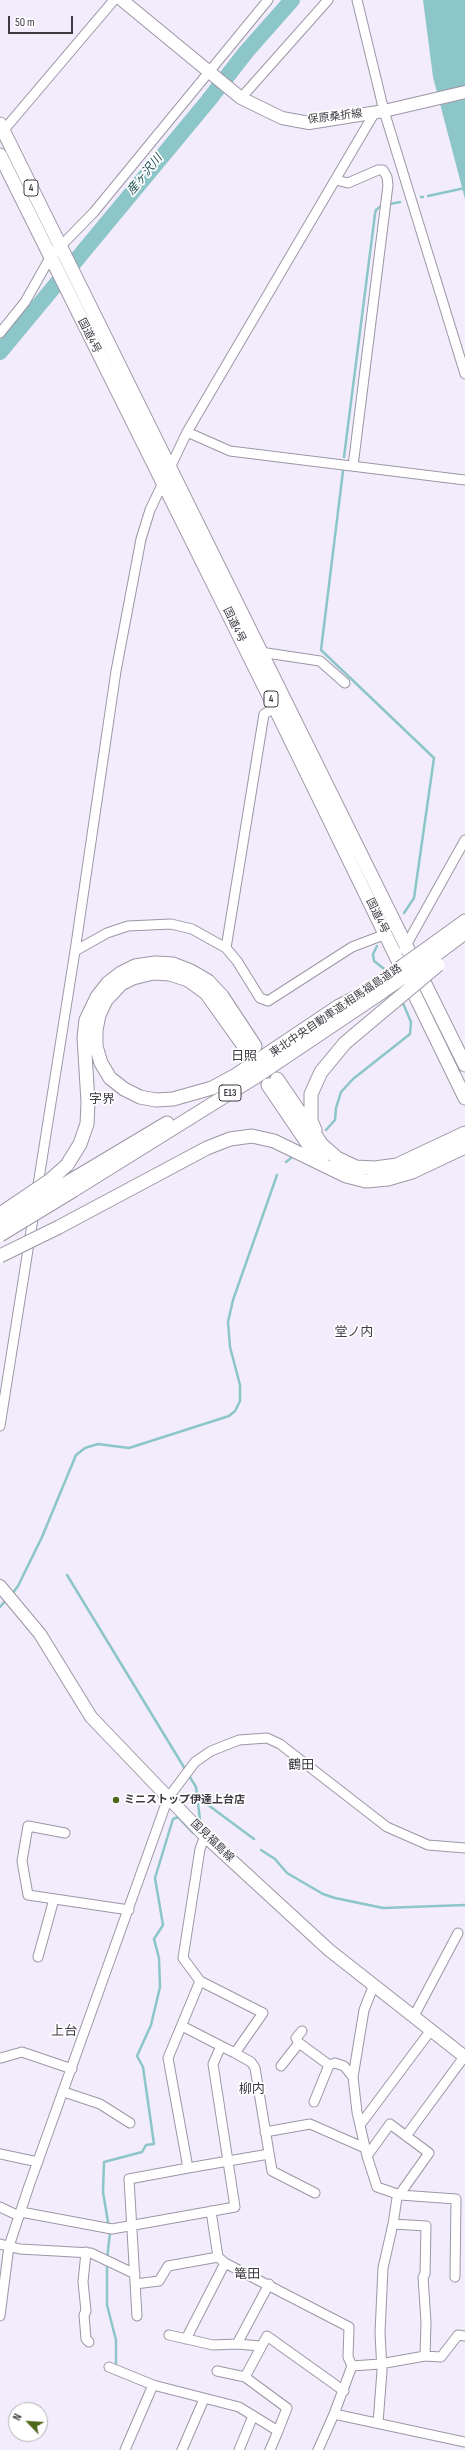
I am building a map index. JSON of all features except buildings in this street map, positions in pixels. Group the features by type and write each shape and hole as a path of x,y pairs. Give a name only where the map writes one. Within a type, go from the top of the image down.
{"highway":[{"name":"国道4号","path":"2,128 56,253 69,297 276,708 386,934 401,951 465,1065"},
{"name":"国道4号","path":"0,154 56,253 79,285 169,467 260,652 401,951 465,1098"},
{"name":"東北中央自動車道;相馬福島道路","path":"434,956 465,921"},
{"name":"東北中央自動車道;相馬福島道路","path":"0,1223 72,1186 254,1078 380,988 434,956 465,933"},
{"path":"322,1145 311,1121 311,1094 315,1082 331,1058 345,1043 395,1001 434,956 465,942"},
{"path":"0,1214 49,1181 67,1165 80,1144 87,1124 88,1102 84,1037 86,1020 96,997 108,983 121,973 135,966 155,963 173,964 191,971 208,981 222,996 252,1049 206,993 188,980 170,974 153,973 133,978 121,984 106,1000 99,1015 96,1030 96,1046 102,1063 110,1078 124,1089 140,1097 156,1100 173,1099 212,1088 236,1075 339,1006 363,994"},
{"name":"東北中央自動車道;相馬福島道路","path":"0,1235 165,1124 363,994 380,988"},
{"path":"329,1167 308,1144 272,1082 322,1145 346,1164 375,1168 409,1160 465,1133"},
{"path":"0,1256 59,1227 207,1148 230,1139 252,1136 274,1141 356,1179 388,1179 412,1172 465,1147"}],"main road":[{"name":"保原桑折線","path":"122,0 241,98 282,118 309,123 383,111 465,92"},
{"name":"国見福島線","path":"6,1593 40,1634 91,1717 205,1836 290,1916 373,1987 414,2016 465,2057"}],"street":[{"path":"2,128 114,0"},
{"path":"0,333 25,302 56,253 94,212 268,0"},
{"path":"241,98 328,0"},
{"path":"357,0 383,111 465,374"},
{"path":"0,1426 75,951 118,664 141,539 162,480 187,432 336,180 383,111"},
{"path":"336,180 348,183 378,170 383,170 388,177 353,466"},
{"path":"187,432 230,451 465,480"},
{"path":"260,652 320,661 345,684"},
{"path":"226,948 264,714 276,708"},
{"path":"401,951 465,840"},
{"path":"75,951 107,933 128,926 171,924 192,929 226,948 237,961 260,998 268,1001 352,947 386,934"},
{"path":"0,2316 5,2245 20,2214 168,1798 195,1762 211,1751 239,1740 268,1738 280,1744 387,1827 428,1844 465,1848"},
{"path":"65,1833 28,1826 22,1860 28,1895 129,1910"},
{"path":"205,1836 200,1849 183,1958 200,1981 262,2013 235,2053"},
{"path":"38,1957 54,1899"},
{"path":"414,2016 458,1933"},
{"path":"188,2168 168,2058 200,1981"},
{"path":"373,1987 364,2010 353,2077 360,2125 366,2152 377,2187 400,2195 456,2199 455,2277"},
{"path":"182,2026 251,2062 255,2068 272,2171 315,2194"},
{"path":"360,2125 430,2030"},
{"path":"302,2031 296,2038 299,2044 329,2065"},
{"path":"281,2066 299,2044"},
{"path":"0,2207 20,2214 112,2229 236,2207 213,2064 221,2046"},
{"path":"1,2058 22,2052 72,2069"},
{"path":"406,2136 465,2057"},
{"path":"329,2065 336,2063 344,2066 353,2077"},
{"path":"314,2102 329,2065"},
{"path":"64,2092 100,2104 130,2123"},
{"path":"265,2132 310,2124 366,2152"},
{"path":"366,2152 390,2124 429,2153 397,2198 383,2268 380,2364 382,2371 378,2423"},
{"path":"0,2154 38,2162"},
{"path":"137,2316 133,2225 129,2179 269,2154"},
{"path":"186,2339 222,2260 211,2211"},
{"path":"393,2224 426,2226 425,2274 423,2277 426,2322 425,2356"},
{"path":"5,2245 20,2249 86,2252 107,2260 135,2274"},
{"path":"86,2252 83,2282 86,2311 84,2315 86,2339 89,2342"},
{"path":"135,2284 159,2281 168,2266 222,2260 349,2326 348,2357 352,2366 344,2391 318,2450"},
{"path":"237,2344 269,2284"},
{"path":"169,2335 213,2345 237,2344 261,2346"},
{"path":"352,2366 380,2364 425,2356 441,2357 458,2335 465,2336"},
{"path":"245,2377 267,2336 344,2391"},
{"path":"109,2367 153,2385 239,2407 278,2431"},
{"path":"217,2370 245,2377 287,2408 270,2450"},
{"path":"125,2450 153,2385"},
{"path":"182,2450 204,2399"},
{"path":"334,2414 465,2442"},
{"path":"239,2450 253,2416"}],"shaded area":[{"path":"423,0 465,0 465,199 433,77"}],"waterway":[{"name":"産ヶ沢川","path":"0,352 208,101 246,52 292,0"},
{"path":"428,196 465,188"},
{"path":"390,204 400,202"},
{"path":"344,457 375,214 376,210 381,206"},
{"path":"343,471 321,650 434,758 414,898 404,913"},
{"path":"377,946 373,954 374,961 387,971"},
{"path":"326,1130 335,1120 336,1108 341,1092 353,1079 410,1034 411,1022 402,1001"},
{"path":"286,1162 291,1158"},
{"path":"12,1594 18,1586 42,1537 76,1455 85,1448 98,1444 129,1448 229,1416 235,1411 240,1401 240,1385 230,1347 228,1322 233,1300 277,1175"},
{"path":"67,1575 196,1787 200,1820"},
{"path":"0,1607 7,1599"},
{"path":"200,1799 254,1839"},
{"path":"108,2222 103,2192 104,2162 142,2152 146,2145 154,2144 143,2067 137,2056 151,2025 160,1987 159,1958 154,1939 163,1925 155,1878 173,1819 178,1817 193,1833"},
{"path":"261,1850 275,1859 287,1873 323,1894 335,1898 383,1908 465,1905"},
{"path":"107,2259 110,2233"},
{"path":"107,2264 107,2305 116,2340 116,2366"}],"place":[{"name":"ミニストップ伊達上台店","path":"116,1800"}],"district":[{"name":"日照","path":"244,1057"},
{"name":"字界","path":"102,1100"},
{"name":"堂ノ内","path":"354,1333"},
{"name":"鶴田","path":"301,1766"},
{"name":"上台","path":"64,2032"},
{"name":"柳内","path":"252,2090"},
{"name":"篭田","path":"247,2275"}]}
